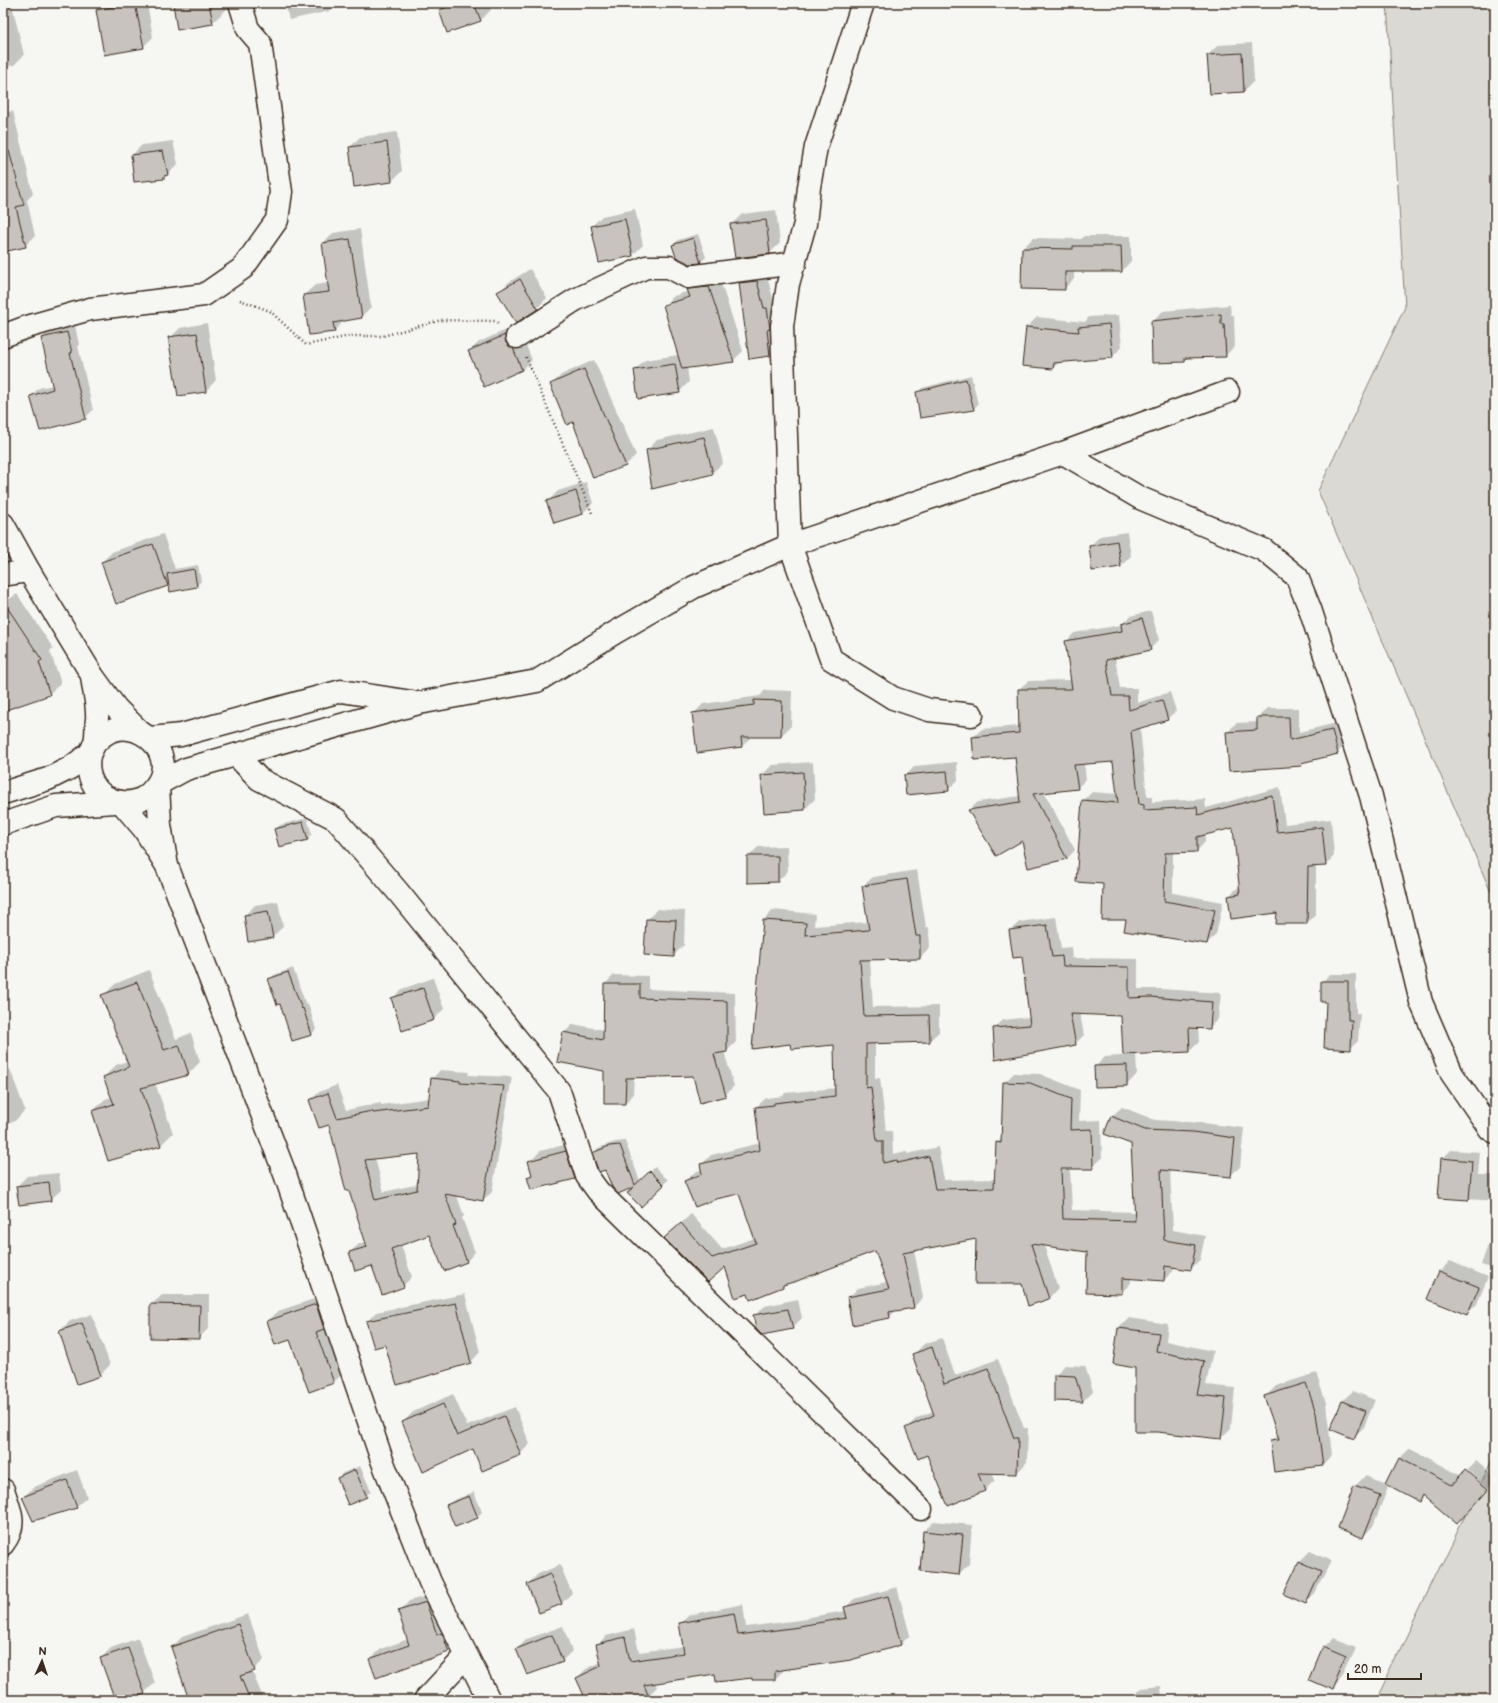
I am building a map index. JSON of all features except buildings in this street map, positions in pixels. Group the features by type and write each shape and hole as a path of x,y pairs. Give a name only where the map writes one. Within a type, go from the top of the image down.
{"street":[{"path":"3,336 27,327 90,309 204,295 243,268 277,220 281,192 260,43 248,29 240,3"},
{"path":"863,3 816,147 809,187 805,224 795,264 788,284 782,326 790,545 831,659 893,698 929,710 972,715"},
{"path":"517,337 575,300 646,267 670,267 688,277 795,264"},
{"path":"158,784 186,769 419,704 537,680 694,587 790,545 1063,453 1228,392"},
{"path":"1063,453 1140,498 1264,550 1298,577 1310,609 1371,796 1421,1002 1452,1074 1490,1129 1495,1132"},
{"path":"3,524 29,571 92,675 116,708 158,748 162,760 162,772 158,784 150,794 139,800 127,803 118,802 56,806 3,824"},
{"path":"3,575 29,571"},
{"path":"92,675 97,715 88,766 89,778 95,788 118,802 144,829 167,866 285,1174 382,1460 430,1582 489,1700"},
{"path":"3,793 48,779 70,768 104,735 115,730 128,729 145,735 181,735 341,690 419,704"},
{"path":"236,755 258,779 336,819 399,893 559,1091 587,1176 598,1191 920,1509"},
{"path":"158,784 160,825 167,866"},
{"path":"3,1490 12,1516 10,1535 3,1544"},
{"path":"425,1700 466,1656"}],"path":[{"path":"204,295 233,297 270,311 306,345 350,336 383,336 441,320 495,321 517,337 592,513"}],"shaded area":[{"path":"1387,3 1495,3 1495,896 1490,890 1318,491 1405,307"},
{"path":"1495,1454 1495,1700 1376,1700"}]}
